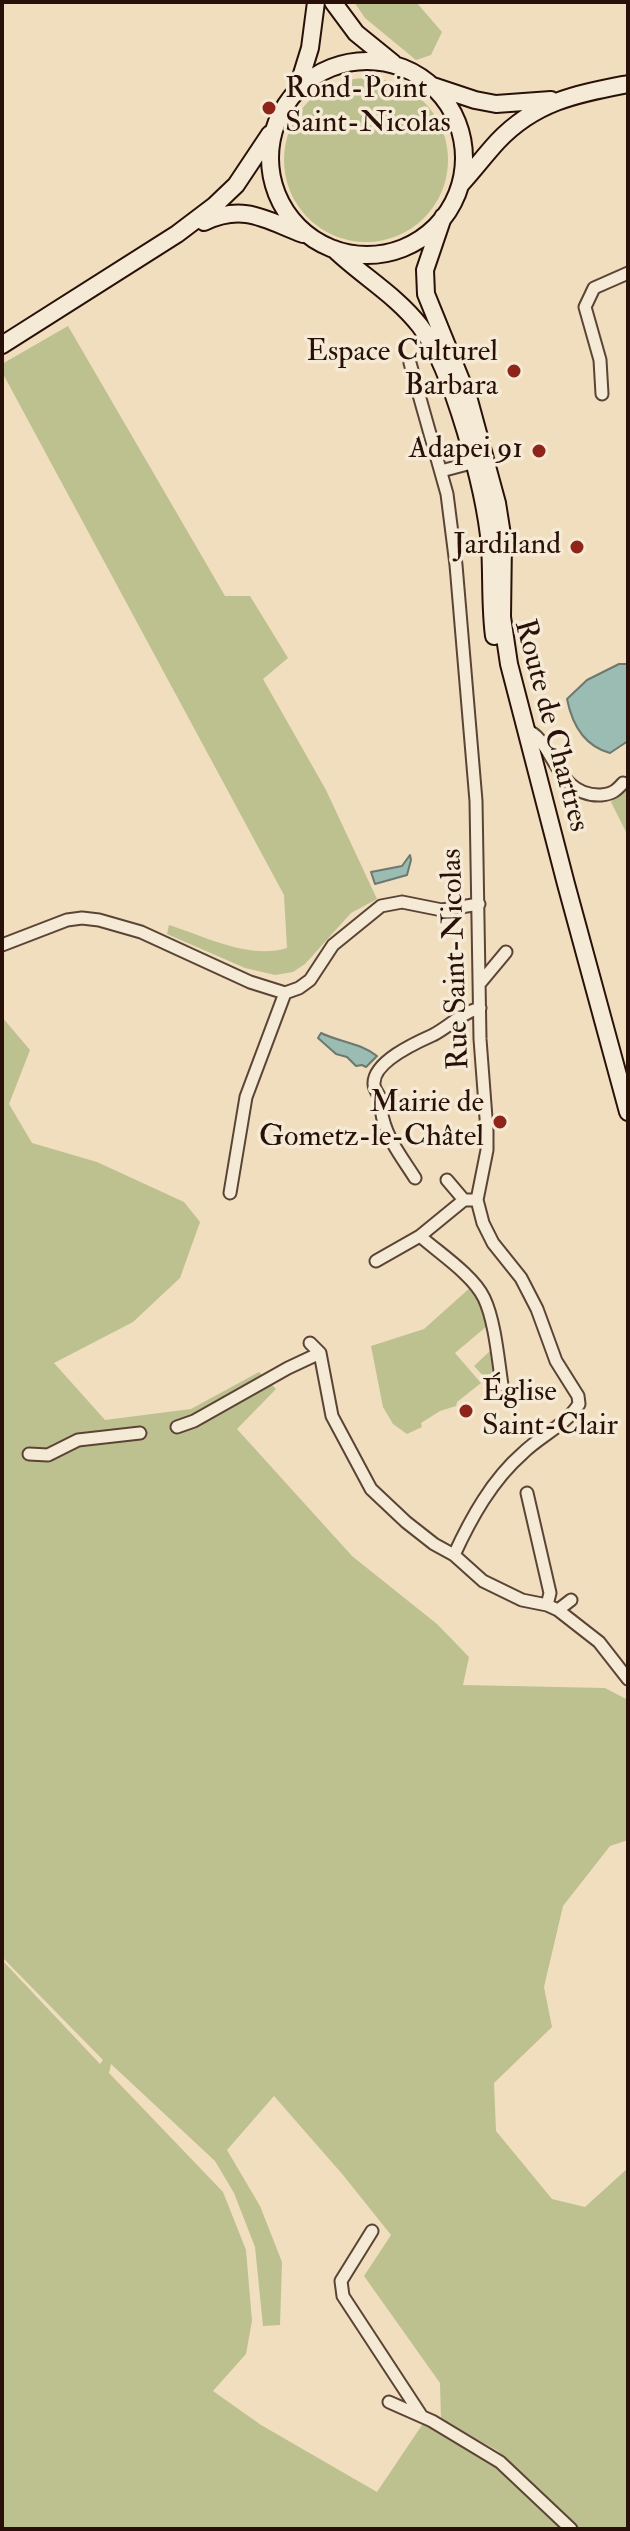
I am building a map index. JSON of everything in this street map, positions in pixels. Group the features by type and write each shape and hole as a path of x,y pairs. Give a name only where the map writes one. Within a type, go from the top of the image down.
{"main road":[{"path":"2,345 177,234 225,197 276,126 296,92 310,48 316,2"},
{"path":"333,2 356,33 398,66 431,85 475,100 496,104 561,99 628,84"},
{"path":"296,92 318,75 343,64 371,61 398,66"},
{"path":"431,85 449,106 460,131 464,158 460,185"},
{"path":"177,234 219,215 247,212 334,249 361,255 387,253 413,243 443,217 460,185 510,130 561,99"},
{"path":"276,126 270,153 273,180 290,217 309,236"},
{"name":"Route de Chartres","path":"443,217 425,270 426,294 469,400 488,528 494,640 523,730 628,1112"},
{"name":"Route de Chartres","path":"334,249 355,270 397,301 428,337 442,364 479,461"}],"street":[{"path":"602,394 600,360 585,307 594,288 628,273"},
{"name":"Rue Saint-Nicolas","path":"410,363 441,471 456,565 477,808 480,1039 486,1093 487,1150 471,1200"},
{"path":"441,471 479,461"},
{"path":"523,730 533,733 573,787 595,795 608,794 623,783"},
{"path":"2,945 67,920 99,920 141,932 250,982 285,993 310,980 333,945 381,906 402,902 442,910 479,904"},
{"path":"481,982 506,952"},
{"path":"230,1193 246,1097 285,993"},
{"path":"415,1178 387,1133 381,1098 374,1087 378,1070 399,1052 445,1028 466,1012 480,1008"},
{"path":"447,1180 471,1200 493,1243 521,1278 537,1309 556,1361 578,1396 579,1404 568,1417 507,1468 471,1518 454,1555"},
{"path":"376,1261 420,1236 471,1200"},
{"path":"420,1236 450,1258 483,1295 492,1326 502,1385"},
{"path":"310,1343 320,1353 332,1416 371,1489 406,1522 454,1555 483,1581 522,1600 553,1608 599,1642 628,1679"},
{"path":"177,1427 194,1421 320,1353"},
{"path":"29,1454 48,1455 78,1440 140,1433"},
{"path":"527,1493 553,1608"},
{"path":"553,1608 571,1600"},
{"path":"372,2231 341,2281 343,2296 421,2415"},
{"path":"389,2402 421,2415 500,2462 571,2529"}],"green space":[{"path":"354,2 416,2 442,32 431,55 416,60 365,18"},
{"path":"366,78 398,84 424,102 442,128 448,160 442,192 424,218 398,236 366,242 334,236 308,218 290,192 284,160 290,128 308,102 334,84"},
{"path":"68,326 225,596 250,596 288,658 263,679 326,790 377,899 351,913 305,964 293,972 275,975 245,968 167,934 169,925 243,949 273,951 287,948 284,895 2,372 2,364"},
{"path":"628,780 628,836 611,802"},
{"path":"2,1017 30,1050 9,1104 32,1143 97,1162 184,1202 200,1222 180,1278 133,1322 54,1363 105,1420 191,1409 259,1372 276,1389 237,1429 352,1556 437,1624 469,1657 463,1685 605,1688 628,1700 628,1840 610,1846 563,1906 544,1987 552,2027 494,2083 496,2131 552,2199 585,2207 628,2168 628,2529 577,2529 498,2451 441,2419 440,2383 364,2276 391,2235 274,2096 227,2150 260,2206 282,2262 280,2325 263,2326 255,2247 234,2193 215,2161 111,2064 109,2073 223,2192 246,2250 252,2321 246,2354 213,2391 261,2425 377,2492 424,2422 485,2458 563,2529 2,2529 2,1960 100,2064 103,2060 2,1957"},
{"path":"472,1286 483,1306 487,1326 455,1353 481,1383 456,1406 440,1411 421,1423 422,1427 407,1434 393,1424 383,1407 371,1346 424,1329"},
{"path":"490,1351 495,1356 497,1371 487,1380 474,1366"}],"water":[{"path":"619,664 628,664 628,741 610,753 593,745 581,733 567,699 587,680"},
{"path":"410,855 407,875 375,884 371,872 402,866"},
{"path":"321,1033 364,1048 377,1056 366,1067 356,1066 318,1038"}],"place":[{"name":"Rond-Point Saint-Nicolas","path":"269,108"},
{"name":"Espace Culturel Barbara","path":"514,371"},
{"name":"Adapei 91","path":"539,451"},
{"name":"Jardiland","path":"577,547"},
{"name":"Mairie de Gometz-le-Châtel","path":"500,1122"},
{"name":"Église Saint-Clair","path":"466,1411"}]}
